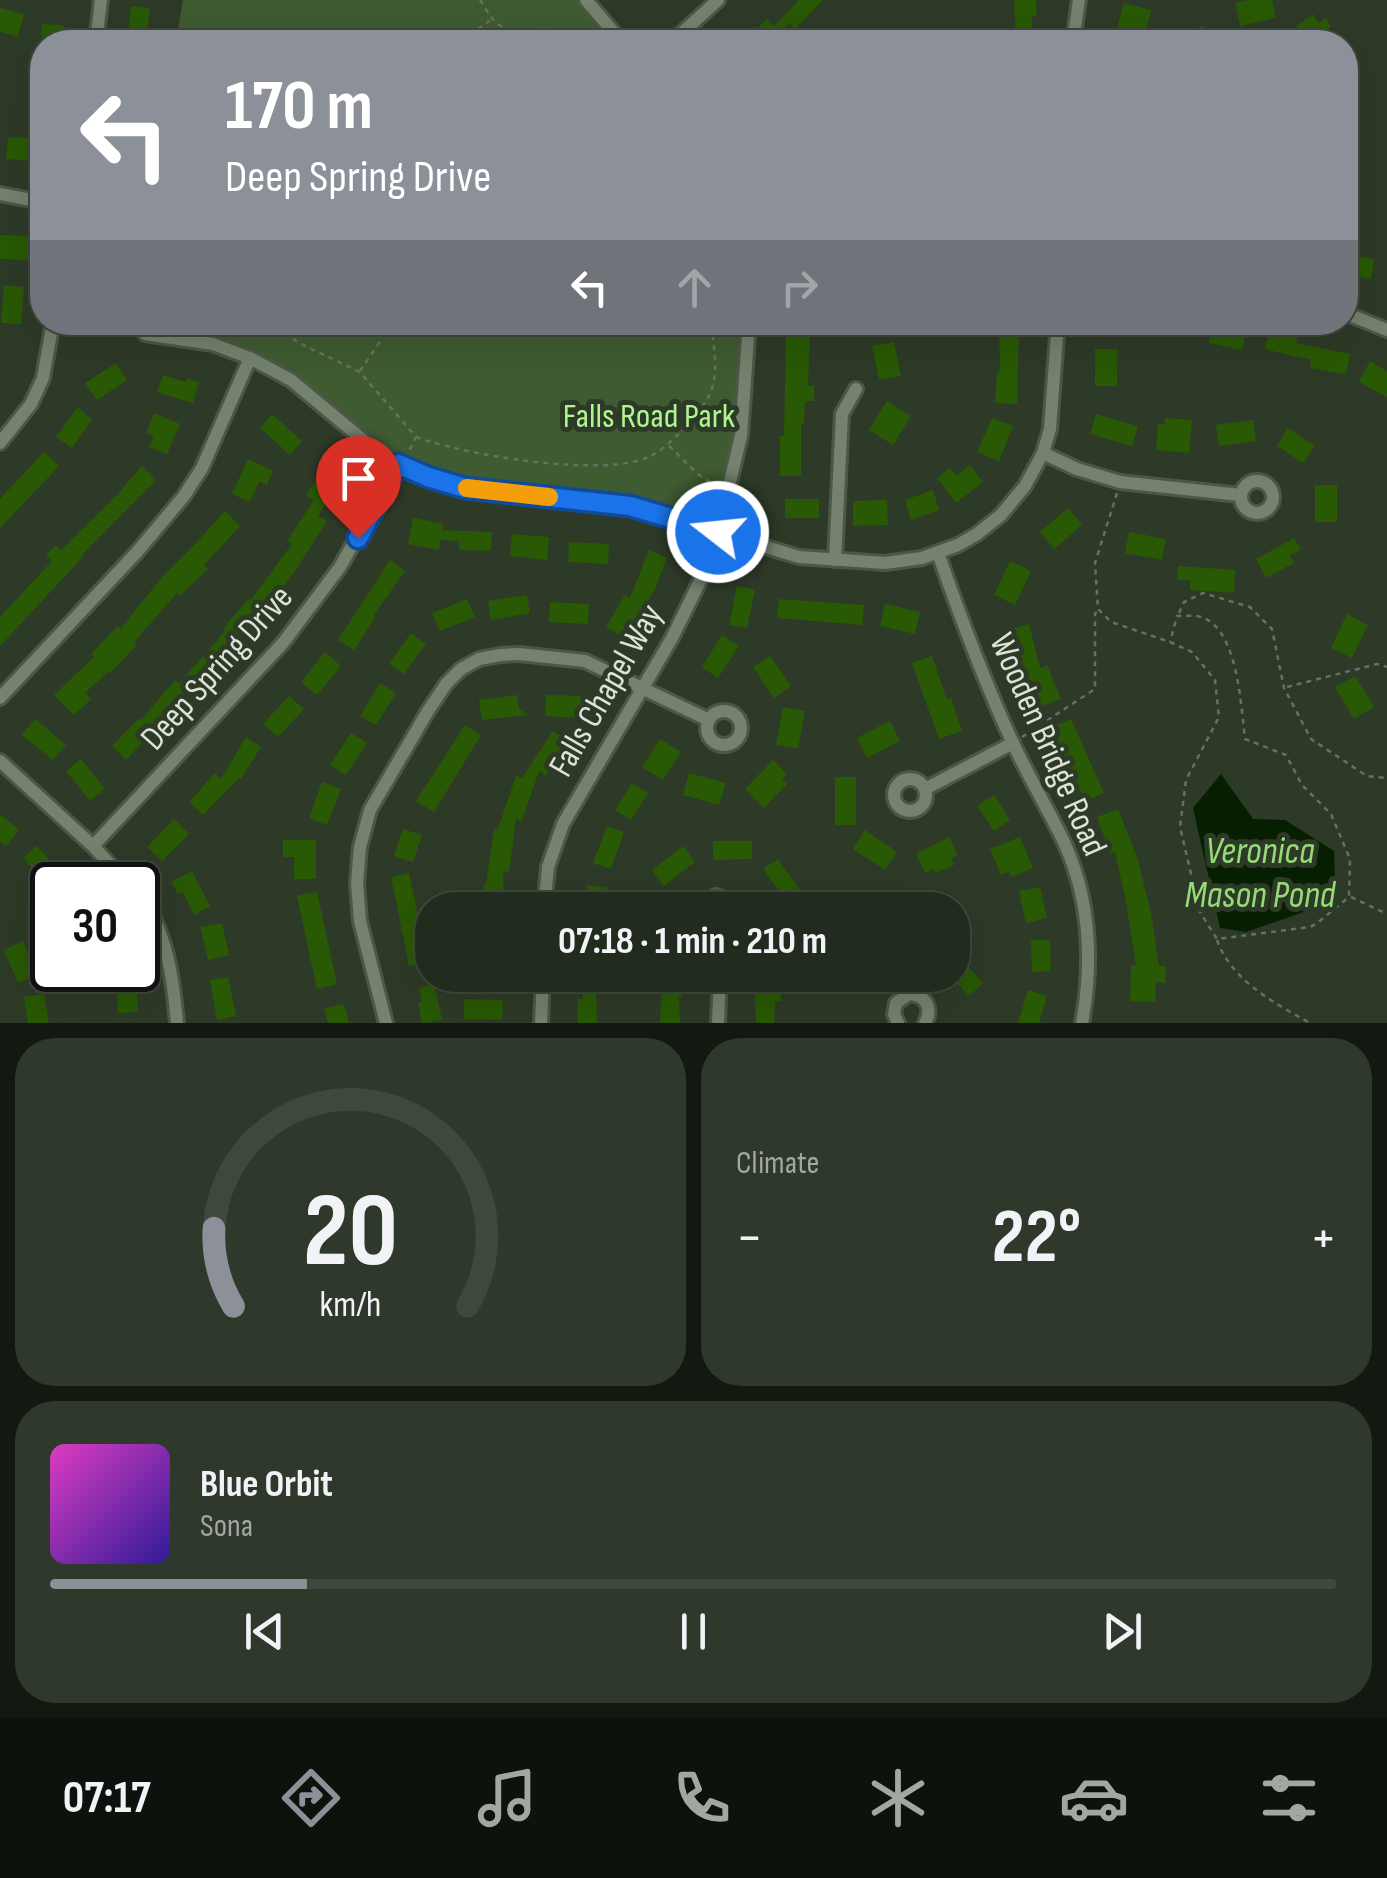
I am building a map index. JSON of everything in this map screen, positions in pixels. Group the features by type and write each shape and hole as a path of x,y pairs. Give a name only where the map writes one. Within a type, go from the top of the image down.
{"street":[{"path":"97,30 101,0"},
{"path":"586,0 612,30"},
{"path":"685,30 718,0"},
{"path":"1074,30 1078,0"},
{"path":"0,194 30,200"},
{"path":"1358,318 1387,330"},
{"path":"2,437 30,404 43,378 51,335"},
{"path":"152,335 212,344 250,358 291,380 380,454 428,477 465,488 630,506 799,557 885,563 938,553 977,534 1001,515 1026,486 1043,453 1053,409 1057,335"},
{"name":"Falls Chapel Way","path":"546,892 548,866 562,824 688,610 718,532 740,436 748,335"},
{"path":"0,698 184,496 202,468 250,358"},
{"path":"835,560 842,414 856,389"},
{"path":"1043,453 1120,482 1240,494"},
{"name":"Deep Spring Drive","path":"93,846 283,643 358,538 398,464"},
{"name":"Wooden Bridge Road","path":"938,553 976,662 1066,846 1085,913 1090,954 1082,1023"},
{"path":"386,1023 360,920 356,882 360,848 370,810 446,684 479,660 500,654 585,661 709,720"},
{"path":"925,789 1013,743"},
{"path":"0,761 108,862"},
{"path":"160,932 174,990 177,1023"},
{"path":"541,1023 542,992"},
{"path":"718,1023 719,992"},
{"path":"898,1023 894,1014 896,1004 909,994 920,996 928,1004 925,1023"}],"path":[{"path":"480,0 492,18 506,28 557,30"},
{"path":"476,30 492,18"},
{"path":"287,335 360,372 416,437 468,451 580,466 632,462 650,457 668,445 712,390 712,335"},
{"path":"360,372 378,348 381,335"},
{"path":"398,464 416,437"},
{"path":"668,445 712,483"},
{"path":"1013,743 1095,690 1098,609 1094,563 1120,482"},
{"path":"1170,642 1184,602 1204,593 1250,607 1272,629 1284,688 1310,739 1367,776 1387,778"},
{"path":"1098,609 1112,622 1192,652 1215,680 1219,717 1186,780 1180,827 1200,912 1224,958 1267,999 1310,1023"},
{"path":"1178,616 1203,617 1218,628 1236,665 1244,739 1286,755 1302,785 1331,814 1350,859 1349,897 1322,921 1310,927 1217,939"},
{"path":"1284,688 1377,664 1387,667"},
{"path":"1349,897 1387,914"}],"green space":[{"path":"183,0 586,0 612,30 178,30"},
{"name":"Falls Road Park","path":"149,335 748,335 744,407 718,532 630,506 465,488 398,464 291,380 250,358"}],"water":[{"name":"Veronica Mason Pond","path":"1221,774 1253,819 1285,820 1334,851 1335,881 1327,904 1246,932 1220,928 1193,808"}],"building":[{"path":"799,0 823,0 795,29 790,23 783,30 756,30 767,19 774,26"},
{"path":"1014,0 1036,0 1037,16 1032,16 1032,30 1015,30"},
{"path":"1272,0 1276,18 1240,26 1235,3"},
{"path":"1124,3 1151,10 1146,30 1116,30"},
{"path":"131,6 150,8 147,30 128,30"},
{"path":"0,8 24,14 18,37 0,32"},
{"path":"1313,14 1319,23 1326,18 1331,27 1299,30 1296,26"},
{"path":"42,24 64,25 64,30 42,30"},
{"path":"8,137 30,138 30,161 6,159"},
{"path":"0,235 30,236 29,260 0,259"},
{"path":"1358,256 1374,259 1371,279 1358,277"},
{"path":"4,285 24,287 21,324 1,323"},
{"path":"786,335 810,335 808,386 814,386 814,401 805,401 801,424 801,476 780,476 780,436 784,436"},
{"path":"999,335 1019,335 1017,404 995,403"},
{"path":"1202,335 1245,335 1242,350 1209,343 1210,337"},
{"path":"1268,335 1288,335 1297,337 1296,343 1350,354 1346,374 1310,368 1311,360 1265,349"},
{"path":"894,342 901,376 879,380 872,346"},
{"path":"1095,349 1117,349 1117,386 1095,386"},
{"path":"1370,361 1387,371 1387,397 1359,382"},
{"path":"116,363 127,380 97,400 85,383"},
{"path":"163,375 199,382 193,403 157,392"},
{"path":"887,401 911,416 893,445 869,430"},
{"path":"78,407 92,420 72,448 56,437"},
{"path":"154,413 180,424 167,454 149,447 154,436 146,433"},
{"path":"272,414 302,441 290,455 260,428"},
{"path":"1096,414 1138,426 1132,446 1090,434"},
{"path":"992,418 1013,426 999,461 977,452"},
{"path":"1165,418 1192,420 1189,453 1156,450 1158,424 1164,425"},
{"path":"1253,420 1256,441 1219,446 1216,425"},
{"path":"1288,428 1315,446 1303,463 1277,446"},
{"path":"44,452 59,466 0,528 0,499"},
{"path":"248,459 273,471 267,485 259,481 250,502 232,494"},
{"path":"327,463 345,474 318,516 327,521 297,568 201,684 126,760 112,746 141,720 175,680 179,684 250,601 292,544 287,541 314,500 306,495"},
{"path":"970,465 983,482 956,503 937,478 950,468 956,476"},
{"path":"142,466 156,480 0,646 0,617 52,561 46,555 56,545 61,550"},
{"path":"1315,485 1337,485 1337,522 1315,522"},
{"path":"933,490 939,510 911,520 905,500"},
{"path":"785,499 819,499 819,518 785,518"},
{"path":"887,500 888,525 853,526 853,501"},
{"path":"1068,508 1082,525 1054,549 1040,532"},
{"path":"225,511 240,526 204,565 208,569 180,596 177,593 134,642 137,645 85,693 91,699 74,715 54,695 94,657 91,654 118,626 120,629 162,577"},
{"path":"413,518 444,524 442,530 492,532 491,551 459,550 459,541 440,540 439,550 408,544"},
{"path":"1129,532 1166,539 1162,560 1125,553"},
{"path":"512,534 549,537 547,560 510,556"},
{"path":"1294,538 1301,550 1290,555 1294,563 1266,578 1256,559"},
{"path":"569,542 609,544 608,564 568,562"},
{"path":"649,550 667,558 654,591 625,639 606,627 625,595 630,598"},
{"path":"390,560 405,571 354,650 338,640"},
{"path":"1010,561 1031,571 1015,605 994,595"},
{"path":"1178,566 1235,570 1234,593 1190,590 1190,580 1177,580"},
{"path":"737,586 755,590 747,628 729,625"},
{"path":"527,595 530,613 491,620 488,601"},
{"path":"467,599 475,617 440,631 432,613"},
{"path":"779,599 864,605 862,625 777,618"},
{"path":"550,602 589,604 588,624 549,622"},
{"path":"885,604 920,612 915,634 880,626"},
{"path":"1347,614 1368,625 1352,658 1331,648"},
{"path":"1029,624 1040,668 1047,665 1061,699 1039,707 1020,657 1017,658 1010,629"},
{"path":"411,633 426,644 404,674 389,664"},
{"path":"722,635 739,646 718,678 702,667"},
{"path":"325,652 341,666 317,695 301,682"},
{"path":"770,656 791,686 774,698 753,667"},
{"path":"932,656 962,731 939,739 912,663"},
{"path":"1355,676 1374,707 1354,719 1335,687"},
{"path":"380,683 396,693 376,725 360,716"},
{"path":"517,695 519,709 528,715 482,720 479,700"},
{"path":"546,695 584,696 583,718 545,716"},
{"path":"289,696 304,709 278,737 263,724"},
{"path":"783,707 805,711 798,749 776,745"},
{"path":"35,719 66,745 53,760 22,735"},
{"path":"1071,719 1104,793 1085,801 1051,728"},
{"path":"890,721 900,741 867,758 857,738"},
{"path":"465,725 481,735 434,812 416,801"},
{"path":"553,731 568,741 546,776 539,771 522,821 516,819 509,872 503,871 503,892 483,892 494,829 498,829 516,776 522,778"},
{"path":"351,733 367,743 346,775 330,765"},
{"path":"246,737 261,747 241,779 203,815 189,802 215,773 221,779"},
{"path":"660,739 681,752 663,780 642,767"},
{"path":"81,759 105,789 90,801 66,771"},
{"path":"773,760 787,774 782,779 787,784 764,808 745,789"},
{"path":"689,773 726,783 719,805 683,795"},
{"path":"835,777 856,777 856,825 835,825"},
{"path":"322,782 341,789 327,825 309,818"},
{"path":"632,783 648,793 631,820 615,810"},
{"path":"994,795 1010,820 994,831 977,806"},
{"path":"1118,809 1138,860 1159,966 1166,966 1165,983 1156,982 1155,1002 1130,1001 1131,965 1136,965 1126,902 1115,852 1110,853 1097,817"},
{"path":"0,814 19,830 6,846 0,841"},
{"path":"174,819 189,834 162,861 147,847"},
{"path":"607,826 624,832 611,869 593,863"},
{"path":"403,829 422,835 413,862 394,856"},
{"path":"865,830 897,852 885,870 853,849"},
{"path":"949,837 958,855 951,858 954,865 925,873 916,854"},
{"path":"1020,837 1033,868 1011,877 1009,872 1001,875 990,849"},
{"path":"283,840 316,840 316,879 294,879 294,857 283,857"},
{"path":"713,841 752,841 752,859 713,860"},
{"path":"37,846 51,862 30,862 30,866 23,858"},
{"path":"683,846 695,862 664,886 652,870"},
{"path":"778,859 800,890 780,892 763,869"},
{"path":"192,871 210,906 194,915 183,892 178,894 171,882"},
{"path":"409,873 415,901 415,965 409,966 391,877"},
{"path":"587,885 607,887 607,892 586,892"},
{"path":"1040,887 1047,918 1026,923 1019,891"},
{"path":"317,892 337,984 317,989 297,896"},
{"path":"222,923 229,955 208,960 200,927"},
{"path":"1031,940 1050,940 1051,971 1032,972"},
{"path":"23,941 30,957 30,978 18,983 4,950"},
{"path":"970,969 983,983 969,996 965,992 970,992"},
{"path":"228,977 236,1016 217,1020 210,980"},
{"path":"1028,990 1047,996 1039,1023 1018,1023"},
{"path":"117,992 137,992 138,1012 118,1013"},
{"path":"420,992 436,992 442,1020 422,1023 418,1003 422,1002"},
{"path":"583,992 596,992 597,1023 578,1023 577,999 583,999"},
{"path":"661,992 682,992 680,1023 660,1023"},
{"path":"755,992 781,992 781,1001 775,1001 774,1023 756,1023"},
{"path":"44,994 49,1023 28,1023 24,997"},
{"path":"464,999 503,1000 502,1020 464,1019"},
{"path":"344,1004 349,1023 328,1023 324,1008"}],"slow traffic":[{"path":"467,488 549,497"}],"route":[{"path":"358,538 398,464 465,488 630,506 718,532"}]}
